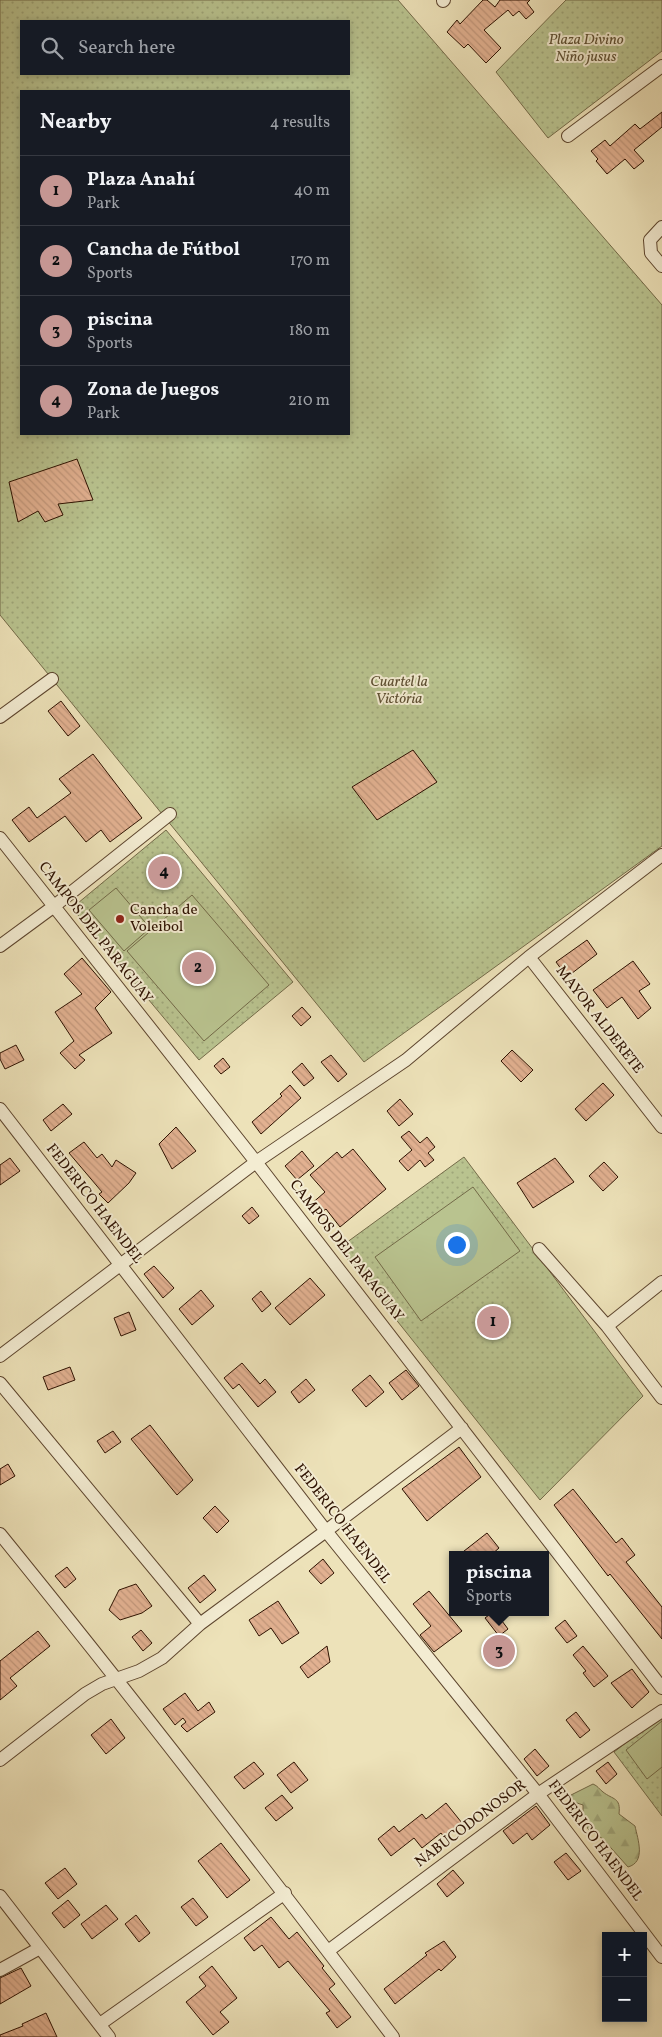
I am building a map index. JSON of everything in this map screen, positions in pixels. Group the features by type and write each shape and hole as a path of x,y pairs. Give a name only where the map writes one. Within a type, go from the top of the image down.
{"street":[{"path":"568,136 662,66"},
{"path":"662,227 650,240 651,253 662,266"},
{"path":"0,717 52,680"},
{"path":"0,946 54,907 170,814"},
{"name":"CAMPOS DEL PARAGUAY","path":"0,838 256,1162 662,1688"},
{"path":"0,1356 256,1162 406,1060 529,957 662,855"},
{"name":"MAYOR ALDERETE","path":"529,957 662,1127"},
{"name":"FEDERICO HAENDEL","path":"0,1109 326,1531 538,1794 662,1957"},
{"path":"539,1249 607,1326 662,1398"},
{"path":"607,1326 662,1282"},
{"path":"0,1382 200,1624"},
{"path":"0,1760 85,1694 102,1684 139,1671 162,1658 200,1624 462,1428"},
{"path":"0,1534 118,1679 285,1893 393,2037"},
{"name":"NABUCODONOSOR","path":"328,1952 538,1794 662,1712"},
{"path":"100,2024 285,1893"},
{"path":"0,1896 110,2037"},
{"path":"0,1970 40,1948"}],"green space":[{"name":"Cuartel la Victória","path":"0,0 398,0 662,305 662,846 364,1062 0,615"},
{"name":"Plaza Divino Niño jusus","path":"566,0 662,0 662,51 548,138 496,72"},
{"path":"166,830 293,982 199,1060 72,908"},
{"name":"Cancha de Voleibol","path":"116,888 150,928 124,951 89,910"},
{"path":"192,895 269,985 204,1041 127,951"},
{"path":"464,1157 643,1396 540,1500 339,1248"},
{"path":"473,1187 520,1251 421,1321 375,1257"},
{"path":"662,1715 662,1816 614,1752"},
{"path":"662,1721 662,1767 647,1779 626,1750"},
{"path":"593,1784 616,1800 619,1805 619,1814 635,1826 639,1844 639,1856 634,1864 628,1867 603,1839 588,1829 583,1817 583,1805 571,1801 571,1795"}],"shaded area":[{"path":"501,1646 511,1659 502,1666 485,1657"}],"building":[{"path":"483,0 487,0 495,7 500,0 530,0 527,3 534,12 526,19 519,11 513,16 508,10 484,30 501,48 486,63 468,44 464,48 447,32 457,20 460,24"},
{"path":"662,112 662,127 634,150 644,161 634,169 625,159 607,174 596,161 598,159 591,151 605,140 610,146 635,124 640,129"},
{"path":"77,459 93,500 58,504 63,515 45,522 38,511 18,522 9,482"},
{"path":"61,701 80,726 68,736 48,711"},
{"path":"413,750 437,782 377,820 352,787"},
{"path":"93,754 142,818 110,842 101,830 86,842 65,816 29,842 12,820 29,807 37,818 71,793 59,779"},
{"path":"587,940 597,954 567,977 556,962"},
{"path":"82,958 111,992 95,1008 112,1033 79,1055 85,1060 75,1069 60,1053 74,1041 55,1012 82,994 64,974"},
{"path":"633,961 650,984 639,991 651,1008 638,1019 622,997 607,1008 593,990"},
{"path":"302,1007 311,1017 301,1026 292,1016"},
{"path":"16,1045 24,1060 5,1069 0,1059 0,1053"},
{"path":"512,1050 533,1070 521,1082 501,1061"},
{"path":"331,1055 347,1074 338,1082 321,1062"},
{"path":"223,1058 230,1067 221,1074 214,1066"},
{"path":"302,1063 314,1078 304,1086 292,1072"},
{"path":"603,1083 614,1095 586,1121 575,1109"},
{"path":"290,1085 301,1098 261,1134 252,1122 282,1096 280,1094"},
{"path":"400,1099 413,1114 399,1126 387,1111"},
{"path":"63,1104 72,1114 51,1131 43,1120"},
{"path":"176,1127 196,1151 172,1169 159,1144"},
{"path":"409,1131 420,1143 427,1137 435,1147 428,1153 434,1160 425,1167 420,1160 408,1171 399,1161 412,1150 401,1137"},
{"path":"84,1142 97,1158 102,1154 112,1167 116,1160 136,1173 129,1183 108,1203 99,1194 102,1192 69,1153"},
{"path":"353,1149 386,1189 340,1227 326,1209 318,1215 310,1205 325,1192 310,1175 337,1152 342,1158"},
{"path":"302,1151 314,1166 297,1180 285,1166"},
{"path":"10,1158 20,1171 0,1185 0,1165"},
{"path":"555,1158 574,1182 533,1208 517,1183"},
{"path":"604,1162 618,1177 603,1191 589,1176"},
{"path":"252,1207 259,1216 249,1224 242,1216"},
{"path":"154,1266 174,1288 163,1298 144,1274"},
{"path":"310,1278 325,1295 290,1325 275,1308"},
{"path":"201,1290 214,1306 192,1325 179,1309"},
{"path":"261,1291 271,1304 262,1312 252,1299"},
{"path":"129,1312 136,1330 121,1336 114,1318"},
{"path":"242,1363 260,1384 265,1379 276,1392 258,1407 239,1384 233,1389 224,1378"},
{"path":"70,1367 75,1380 48,1390 43,1377"},
{"path":"406,1370 419,1386 402,1400 389,1383"},
{"path":"370,1375 384,1392 366,1407 352,1390"},
{"path":"306,1379 315,1390 299,1403 291,1392"},
{"path":"150,1425 193,1480 177,1495 131,1439"},
{"path":"113,1431 121,1442 105,1453 97,1441"},
{"path":"459,1447 481,1477 427,1521 402,1489"},
{"path":"8,1464 15,1476 0,1485 0,1469"},
{"path":"573,1489 616,1543 622,1538 635,1555 626,1562 662,1607 662,1639 610,1574 608,1576 554,1505"},
{"path":"215,1506 229,1521 217,1533 203,1518"},
{"path":"487,1533 499,1548 496,1551 464,1551"},
{"path":"323,1559 334,1573 321,1584 309,1571"},
{"path":"67,1567 76,1579 65,1588 55,1576"},
{"path":"204,1575 216,1590 200,1603 188,1588"},
{"path":"136,1584 152,1606 142,1613 120,1620 109,1610 119,1590"},
{"path":"429,1591 462,1631 434,1652 420,1635 431,1626 413,1604"},
{"path":"278,1601 299,1633 282,1644 271,1628 259,1636 249,1620"},
{"path":"488,1616 508,1616 502,1621 508,1629 499,1636 485,1618"},
{"path":"565,1620 577,1636 567,1643 555,1628"},
{"path":"141,1630 152,1643 143,1651 132,1637"},
{"path":"38,1631 50,1646 10,1678 17,1686 0,1700 0,1661"},
{"path":"327,1646 330,1662 308,1678 300,1667"},
{"path":"583,1646 608,1676 594,1687 583,1673 586,1671 573,1655"},
{"path":"632,1669 649,1692 632,1708 611,1683"},
{"path":"185,1693 198,1711 209,1702 215,1712 187,1732 181,1726 186,1722 183,1718 175,1725 163,1709"},
{"path":"576,1712 590,1730 580,1738 566,1720"},
{"path":"111,1719 125,1738 106,1754 91,1735"},
{"path":"535,1749 549,1766 537,1776 524,1759"},
{"path":"254,1762 264,1774 244,1789 234,1777"},
{"path":"294,1762 308,1780 291,1793 277,1775"},
{"path":"608,1762 617,1774 606,1784 596,1771"},
{"path":"282,1795 293,1808 276,1821 265,1808"},
{"path":"446,1803 462,1823 444,1837 441,1833 422,1848 414,1838 391,1856 378,1839 394,1826 399,1832 422,1814 426,1819"},
{"path":"536,1806 550,1825 532,1840 527,1833 513,1844 503,1831"},
{"path":"221,1843 250,1880 227,1898 198,1861"},
{"path":"566,1853 581,1871 568,1880 554,1862"},
{"path":"65,1868 77,1884 58,1899 45,1883"},
{"path":"453,1870 464,1883 447,1897 437,1884"},
{"path":"193,1898 208,1917 196,1926 181,1907"},
{"path":"68,1900 80,1915 64,1928 52,1913"},
{"path":"106,1905 118,1919 92,1939 81,1924"},
{"path":"136,1915 150,1933 139,1942 125,1924"},
{"path":"271,1917 289,1939 297,1932 324,1966 322,1968 335,1984 329,1989 351,2017 337,2028 326,2013 330,2011 288,1961 279,1968 262,1945 254,1951 244,1938"},
{"path":"444,1941 456,1957 441,1971 439,1969 395,2004 384,1989 427,1955 425,1953"},
{"path":"212,1966 237,1998 220,2012 229,2022 213,2035 186,2002 206,1986 199,1977"},
{"path":"21,1968 31,1986 0,2004 0,1978"},
{"path":"46,2013 57,2037 0,2037 0,2035 23,2026 22,2024"}],"place":[{"name":"Zona de Juegos","path":"164,872"},
{"name":"Cancha de Voleibol","path":"120,919"},
{"name":"Cancha de Fútbol","path":"198,968"},
{"name":"Plaza Anahí","path":"493,1322"},
{"name":"piscina","path":"499,1651"}]}
